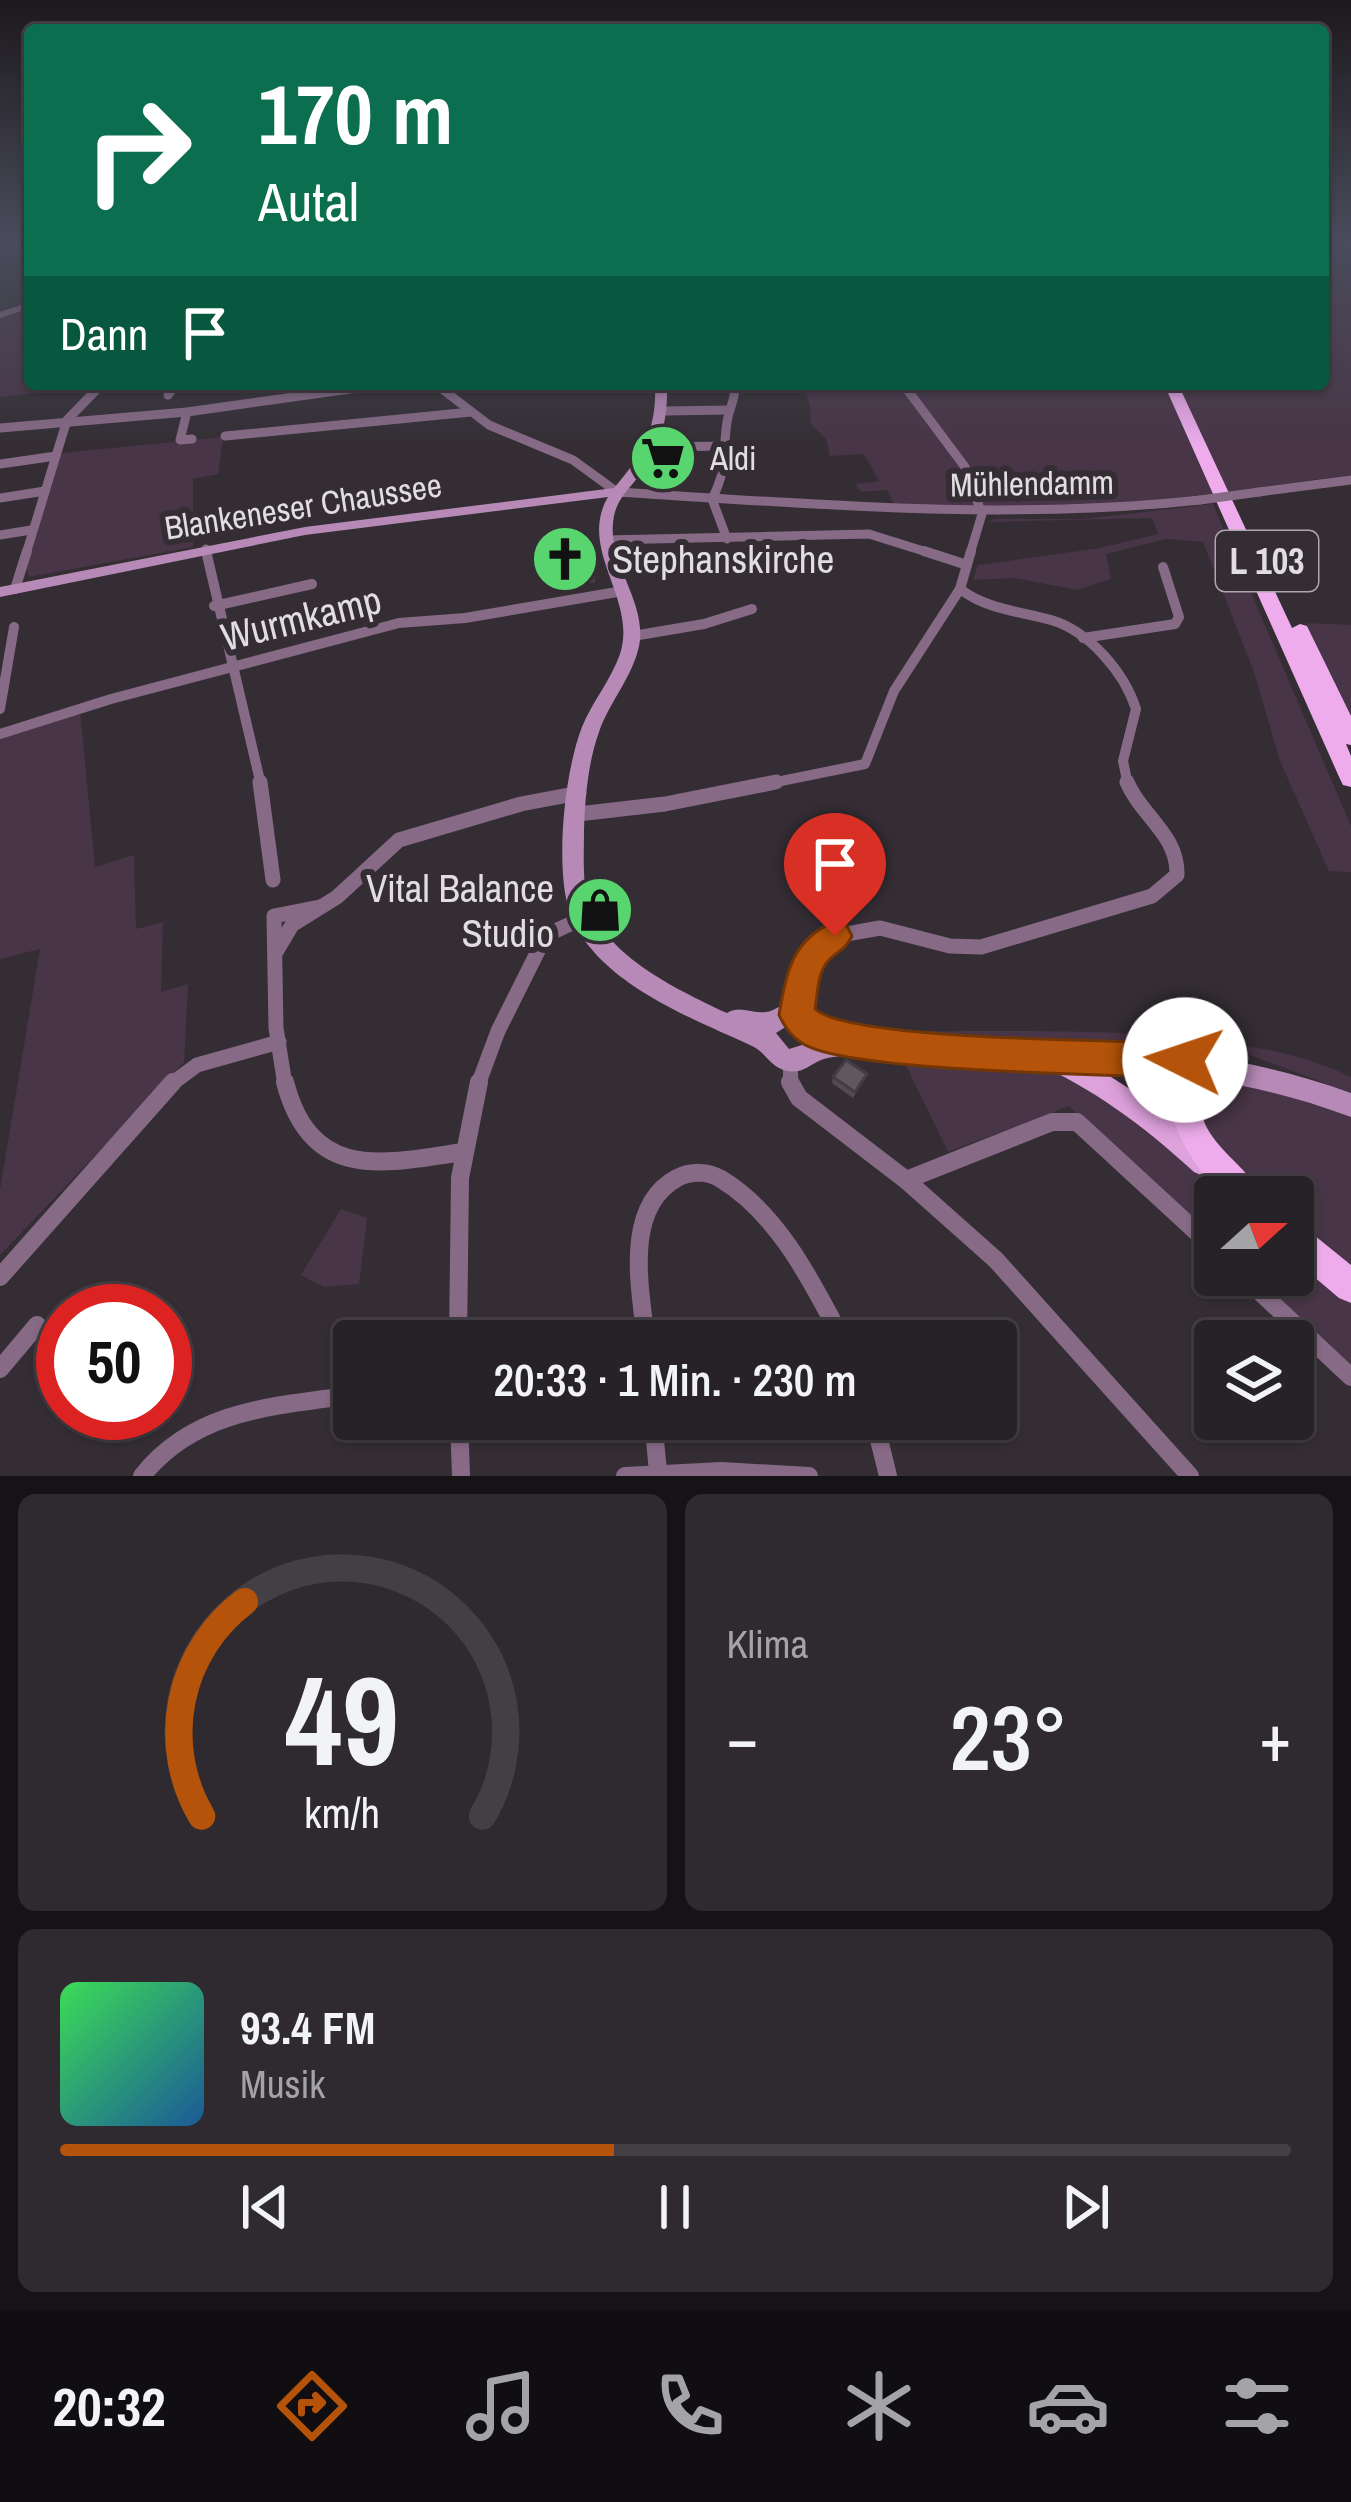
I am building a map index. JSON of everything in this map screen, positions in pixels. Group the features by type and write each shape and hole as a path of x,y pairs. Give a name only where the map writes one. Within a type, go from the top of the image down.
{"highway":[{"name":"L 103","path":"1174,390 1351,779"},
{"name":"L 103","path":"1187,390 1351,738"},
{"path":"1174,1060 1189,1126 1225,1176"},
{"path":"1314,1256 1344,1282"}],"main road":[{"path":"661,390 663,411 652,447 617,492 606,516 606,540 633,635 627,658 589,731 574,868 583,918 609,951 639,976 732,1029 769,1032"},
{"name":"Blankeneser Chaussee","path":"8,590 323,528 617,492"},
{"path":"769,1032 782,1016 809,1032 885,1046 1174,1060 1270,1076 1351,1105"},
{"path":"769,1032 775,1053 790,1061 806,1058 809,1032"},
{"path":"1039,1053 1111,1085 1221,1176"},
{"path":"1174,1060 1165,1115 1177,1139"}],"street":[{"path":"8,590 67,420 96,390"},
{"path":"168,395 172,390"},
{"path":"0,428 188,412 344,390"},
{"path":"443,390 507,434 573,460 617,492"},
{"path":"727,539 712,500 725,474 729,410 735,390"},
{"path":"463,1152 370,1163 328,1150 297,1126 289,1110 280,1042 274,916 320,907 337,897 384,851 416,832 578,803 681,802 865,764 894,691 960,589 982,514 965,467 907,390"},
{"path":"663,411 729,410"},
{"path":"188,412 179,440 192,439"},
{"path":"225,436 471,412"},
{"path":"652,447 728,446"},
{"path":"0,464 56,456"},
{"name":"Mühlendamm","path":"617,492 982,514 1080,514 1351,481"},
{"path":"0,498 45,491"},
{"path":"0,535 32,530"},
{"path":"606,540 869,534 967,566"},
{"path":"206,549 214,606 263,794 272,880"},
{"path":"1083,638 1174,624 1179,617 1163,567"},
{"path":"214,606 312,584"},
{"path":"809,1032 806,964 820,944 835,936 880,928 950,946 981,947 1163,891 1177,874 1177,855 1126,781 1124,743 1137,720 1136,704 1083,638 1065,625 982,604 960,589"},
{"name":"Wurmkamp","path":"0,734 399,623 477,616 623,591"},
{"path":"633,635 704,624 752,609"},
{"path":"0,709 14,628"},
{"path":"459,1320 463,1152 482,1071 504,1015 542,944 551,934 583,918"},
{"path":"0,1276 174,1081 197,1065 280,1042"},
{"path":"790,1061 790,1084 800,1098 906,1180 996,1260 1190,1476"},
{"path":"906,1180 1052,1122 1077,1122 1194,1231"},
{"path":"644,1320 640,1266 648,1209 664,1186 696,1173 722,1180 751,1204 806,1276 831,1320"},
{"path":"1264,1296 1351,1377"},
{"path":"0,1369 36,1326"},
{"path":"142,1476 166,1447 206,1423 333,1399"},
{"path":"459,1440 460,1476"},
{"path":"655,1440 658,1472"},
{"path":"879,1440 888,1476"},
{"path":"626,1476 658,1472 809,1476"}],"shaded area":[{"path":"1329,310 1351,310 1351,475 1111,507 895,505 887,490 861,492 855,484 879,481 864,454 830,456 826,439 811,424 804,390 1329,390"},
{"path":"16,311 24,314 24,390 49,391 0,397 0,317"},
{"path":"223,437 218,474 193,479 193,547 29,577 26,566 62,453"},
{"path":"1213,504 1351,826 1351,872 1329,871 1280,761 1254,672 1203,542 1166,539 1106,554 1111,579 1077,590 1015,578 973,580 978,565 1100,548 1158,534 1152,518 988,522 995,519 1083,519"},
{"path":"1306,623 1351,625 1351,717"},
{"path":"80,711 95,867 134,855 136,929 163,922 161,992 188,984 184,1062 0,1255 0,1190 40,949 0,959 0,739"},
{"path":"889,1031 1126,1033 1248,1046 1351,1077 1351,1093 1250,1055 1187,1045"},
{"path":"902,1057 978,1057 1054,1069 1083,1081 1136,1115 1208,1176 1194,1176 1194,1221 1069,1106 948,1152"},
{"path":"1213,1084 1257,1086 1351,1116 1351,1272 1314,1242 1314,1176 1239,1176 1201,1133 1199,1099"},
{"path":"341,1209 367,1218 359,1284 324,1287 301,1275"},
{"path":"1314,1269 1351,1302 1351,1366 1314,1332 1314,1320 1301,1320 1276,1296 1314,1296"}],"building":[{"path":"570,536 582,564 591,563 595,570 574,574 567,557 558,558 550,540"},
{"path":"846,1060 867,1074 855,1092 833,1077"}],"place":[{"name":"Aldi","path":"663,458"},
{"name":"Stephanskirche","path":"565,559"},
{"name":"Vital Balance Studio","path":"600,910"}],"route":[{"path":"835,936 812,953 803,976 797,1015 815,1033 885,1046 1185,1060"}]}
